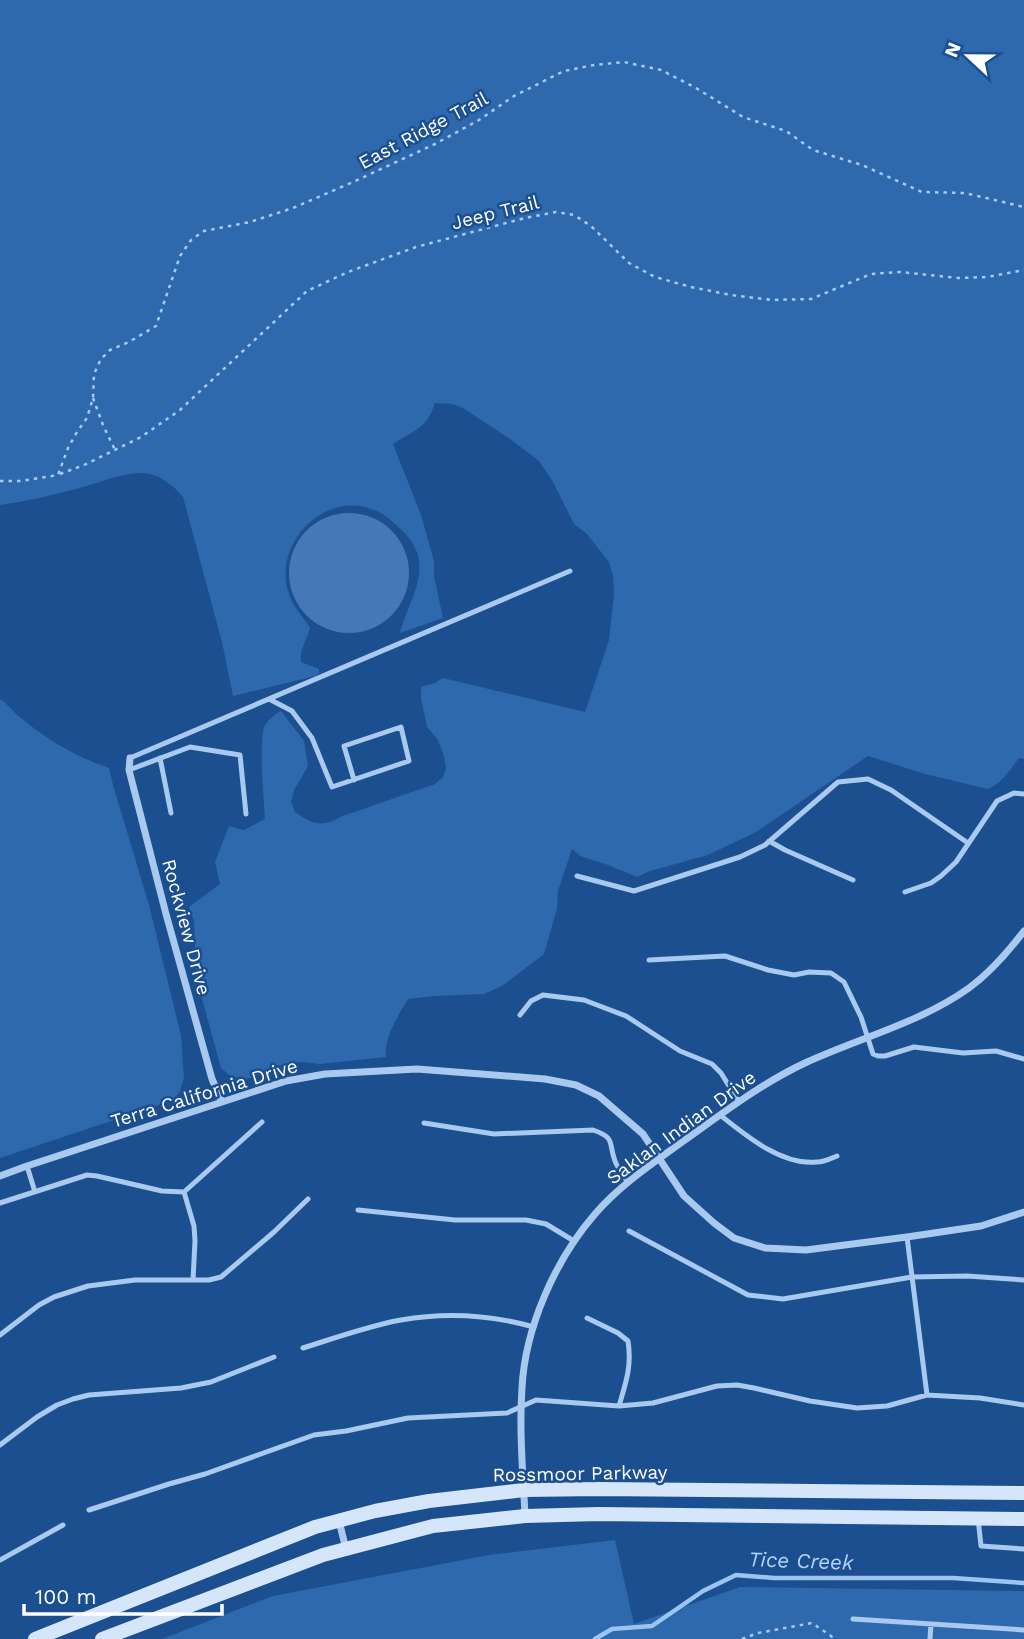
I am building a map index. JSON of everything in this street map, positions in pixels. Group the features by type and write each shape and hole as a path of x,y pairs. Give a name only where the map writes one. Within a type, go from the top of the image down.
{"street":[{"name":"Rockview Drive","path":"130,758 129,769 166,914 212,1079 222,1102"},
{"name":"Saklan Indian Drive","path":"525,1516 521,1406 528,1346 547,1292 574,1241 596,1213 628,1182 719,1115 764,1086 805,1063 920,1015 958,996 989,971 1024,931"},
{"name":"Terra California Drive","path":"0,1176 286,1081 325,1073 417,1069 545,1079 576,1085 599,1096 643,1134 684,1196 734,1238 765,1248 806,1250 907,1237 981,1226 1024,1212"},
{"name":"Rossmoor Parkway","path":"35,1639 315,1527 375,1511 429,1501 524,1490 1024,1493"},
{"path":"102,1639 323,1555 433,1526 525,1516 599,1514 1024,1519"},
{"path":"339,1521 346,1549"}],"lane":[{"path":"130,758 570,571"},
{"path":"268,699 292,711 312,738 332,787 354,780 409,761 401,727 344,746 354,780"},
{"path":"129,769 190,747 240,755 246,814"},
{"path":"160,758 171,813"},
{"path":"577,876 634,891 740,857 765,845 838,782 868,779 891,790 968,843"},
{"path":"905,892 931,883 956,862 997,801 1014,793 1024,794"},
{"path":"769,841 853,880"},
{"path":"649,960 725,957 794,975 809,972 831,973 844,982 861,1017 873,1054 878,1056 914,1047 963,1053 996,1051 1024,1059"},
{"path":"520,1015 531,1001 543,995 584,1000 626,1016 680,1051 712,1064 721,1073 739,1102"},
{"path":"719,1115 753,1141 791,1159 813,1163 837,1156"},
{"path":"0,1203 87,1175 162,1191 184,1192 262,1122"},
{"path":"424,1123 494,1135 593,1130 606,1135 610,1140 616,1164 628,1182"},
{"path":"27,1166 35,1192"},
{"path":"184,1192 194,1226 193,1280"},
{"path":"0,1335 39,1305 88,1286 135,1280 209,1280 221,1277 308,1199"},
{"path":"358,1210 455,1220 526,1220 546,1224 574,1241"},
{"path":"629,1231 748,1295 783,1299 912,1277 967,1276 1024,1280"},
{"path":"907,1237 927,1395"},
{"path":"303,1349 353,1332 403,1320 484,1317 534,1326"},
{"path":"587,1318 628,1341 631,1357 629,1375 619,1406"},
{"path":"0,1446 37,1417 73,1399 89,1395 181,1388 211,1382 274,1357"},
{"path":"89,1510 205,1474 314,1435 408,1418 507,1413 536,1400 619,1406 653,1403 717,1386 737,1385 857,1408 887,1406 927,1395 980,1398 1024,1405"},
{"path":"978,1518 981,1546 1024,1549"},
{"path":"0,1560 63,1525"},
{"path":"853,1619 1024,1630"},
{"path":"930,1639 931,1624"}],"path":[{"name":"East Ridge Trail","path":"58,475 68,448 87,418 93,398 94,374 101,359 110,350 156,326 180,256 191,240 204,231 250,222 293,208 435,144 480,120 514,96 564,71 624,62 661,70 743,117 786,131 813,150 862,164 922,192 965,193 1024,207"},
{"name":"Jeep Trail","path":"58,475 84,466 141,437 180,410 307,291 348,272 416,247 545,214 556,212 574,215 591,226 629,263 655,277 691,288 772,300 811,299 871,274 900,272 958,278 987,277 1024,270"},
{"path":"93,398 115,450"},
{"path":"0,481 22,481 58,475"},
{"path":"742,1639 758,1633 812,1623 833,1639"}],"shaded area":[{"path":"0,0 1024,0 1024,759 1019,758 1002,780 988,789 925,774 868,756 756,832 708,855 637,877 580,856 572,849 558,891 557,909 544,954 502,986 484,994 408,999 389,1034 386,1057 320,1064 284,1064 251,1078 240,1079 229,1075 221,1068 196,977 194,921 189,907 220,884 215,862 229,826 244,830 265,819 262,756 265,725 281,711 304,741 308,766 294,790 291,802 295,812 312,822 327,823 435,784 443,777 446,769 438,740 427,727 421,687 443,678 585,712 609,640 614,594 613,576 609,562 587,534 574,524 552,480 539,461 463,408 435,403 424,424 393,444 421,515 434,561 434,576 443,618 400,633 418,579 419,560 416,550 404,532 380,513 356,506 338,507 307,525 296,539 289,555 286,573 290,596 310,628 302,649 301,662 319,669 319,673 233,696 222,642 183,497 170,484 155,475 136,473 0,505"},
{"path":"0,699 52,741 85,759 109,768 149,905 181,1035 184,1078 176,1097 162,1104 0,1158"},
{"path":"615,1540 634,1624 740,1587 1024,1591 1024,1639 162,1639 273,1596 489,1555"}],"building":[{"path":"349,513 372,517 392,530 405,550 409,573 405,596 392,616 372,629 349,633 326,629 306,616 293,596 289,573 293,550 306,530 326,517"}],"waterway":[{"name":"Tice Creek","path":"595,1639 612,1629 652,1626 703,1591 736,1575 774,1578 953,1578 1024,1583"}]}
